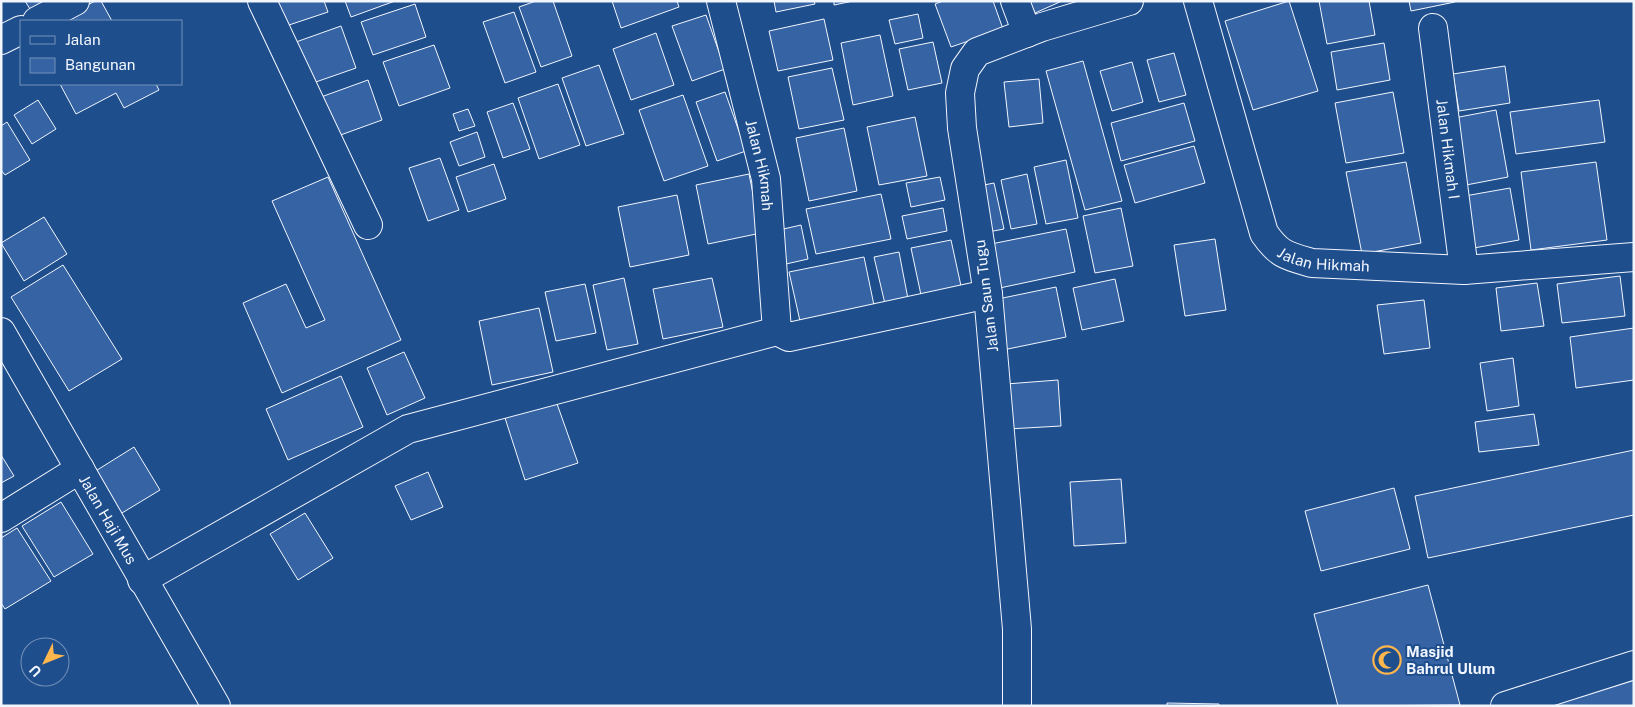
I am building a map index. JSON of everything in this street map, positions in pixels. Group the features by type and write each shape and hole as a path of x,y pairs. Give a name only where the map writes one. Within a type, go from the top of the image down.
{"street":[{"path":"39,20 75,1"},
{"path":"262,1 368,225"},
{"name":"Jalan Hikmah","path":"721,1 766,179 777,331"},
{"path":"1015,1 1027,33"},
{"name":"Jalan Saun Tugu","path":"1017,706 1017,629 988,294 962,128 960,93 965,69 977,52 1027,33 1129,1"},
{"name":"Jalan Hikmah","path":"1198,1 1264,233 1275,249 1291,257 1312,263 1464,270 1634,258"},
{"name":"Jalan Hikmah I","path":"1433,28 1464,270"},
{"path":"1,40 20,30"},
{"path":"142,580 408,429 777,331 789,337 988,294"},
{"name":"Jalan Haji Mus","path":"1,332 216,706"},
{"path":"1,518 80,469"},
{"path":"1505,706 1634,664"}],"building":[{"path":"25,1 61,1 35,17"},
{"path":"95,1 101,1 111,20 65,20 64,18"},
{"path":"267,1 324,1 328,12 277,29"},
{"path":"345,1 395,1 351,17"},
{"path":"536,1 553,1 572,56 541,67 519,7"},
{"path":"612,1 677,1 679,7 621,28"},
{"path":"774,1 814,1 815,4 776,12"},
{"path":"834,1 853,1 834,5"},
{"path":"943,1 993,1 1003,29 951,47 935,4"},
{"path":"1029,1 1062,1 1035,13"},
{"path":"1289,1 1318,91 1253,110 1225,21"},
{"path":"1319,1 1369,1 1375,35 1327,44"},
{"path":"1409,1 1455,1 1455,2 1411,11"},
{"path":"415,4 426,37 373,55 361,22"},
{"path":"514,12 536,72 505,83 483,22"},
{"path":"918,14 923,38 895,44 889,20"},
{"path":"706,15 725,69 692,81 672,26"},
{"path":"824,19 833,60 778,71 769,31"},
{"path":"341,26 356,68 310,84 296,42"},
{"path":"656,33 674,85 631,100 613,49"},
{"path":"880,35 893,96 853,105 841,43"},
{"path":"933,42 942,83 908,90 899,49"},
{"path":"1384,43 1390,80 1337,90 1331,52"},
{"path":"434,45 450,88 399,106 383,62"},
{"path":"1174,53 1186,95 1159,102 1147,60"},
{"path":"1083,61 1122,201 1085,210 1046,71"},
{"path":"1132,62 1143,102 1112,111 1100,71"},
{"path":"599,65 624,134 586,146 562,78"},
{"path":"1505,66 1510,103 1459,111 1453,74"},
{"path":"832,68 844,120 799,129 788,77"},
{"path":"1039,79 1043,123 1009,127 1004,82"},
{"path":"368,80 382,120 335,137 321,97"},
{"path":"558,84 580,145 539,159 518,98"},
{"path":"61,85 156,85 159,90 124,108 116,93 76,114"},
{"path":"725,92 746,151 717,161 696,102"},
{"path":"1393,92 1404,153 1346,163 1335,103"},
{"path":"683,95 708,166 664,181 639,110"},
{"path":"38,100 56,129 32,144 14,115"},
{"path":"1599,100 1605,142 1516,154 1510,112"},
{"path":"513,103 530,149 503,158 487,112"},
{"path":"1184,103 1195,141 1121,161 1111,123"},
{"path":"468,109 475,126 459,131 453,114"},
{"path":"1496,110 1508,177 1466,185 1454,118"},
{"path":"915,117 927,176 879,185 867,127"},
{"path":"7,122 30,160 5,175 1,170 1,126"},
{"path":"844,128 857,191 809,201 796,138"},
{"path":"477,132 485,157 459,166 450,142"},
{"path":"1194,146 1205,183 1135,203 1124,165"},
{"path":"440,158 459,210 428,221 409,168"},
{"path":"1066,160 1078,218 1046,224 1034,167"},
{"path":"1406,162 1421,243 1362,254 1346,172"},
{"path":"1596,162 1607,240 1531,250 1521,172"},
{"path":"494,164 506,199 468,212 456,177"},
{"path":"749,174 761,233 708,244 696,185"},
{"path":"1027,174 1037,224 1011,229 1001,180"},
{"path":"328,177 401,340 282,393 243,303 286,284 306,328 325,320 272,201"},
{"path":"940,177 945,200 911,207 906,183"},
{"path":"994,183 1004,229 983,233 974,187"},
{"path":"1510,188 1519,240 1468,249 1459,197"},
{"path":"881,194 891,239 816,254 806,209"},
{"path":"677,195 689,255 630,267 618,207"},
{"path":"943,208 947,231 907,239 902,216"},
{"path":"1121,208 1133,266 1095,273 1083,216"},
{"path":"44,217 67,254 24,281 1,243"},
{"path":"801,225 808,259 786,264 779,230"},
{"path":"1066,229 1075,272 995,289 986,245"},
{"path":"1215,239 1226,310 1185,316 1174,245"},
{"path":"951,240 961,286 921,295 911,248"},
{"path":"899,252 908,299 885,304 874,257"},
{"path":"864,257 876,315 802,330 789,272"},
{"path":"63,265 122,359 69,391 11,297"},
{"path":"1620,276 1625,316 1562,323 1557,284"},
{"path":"624,278 638,344 607,350 593,285"},
{"path":"712,278 723,327 663,339 653,289"},
{"path":"1115,279 1124,321 1082,330 1073,288"},
{"path":"1537,283 1544,326 1501,331 1496,288"},
{"path":"585,284 596,333 556,341 545,292"},
{"path":"1056,287 1066,337 1003,350 993,300"},
{"path":"1424,300 1430,348 1384,354 1377,305"},
{"path":"539,308 553,372 492,385 479,321"},
{"path":"1634,328 1634,380 1576,388 1570,337"},
{"path":"404,352 425,398 387,415 367,368"},
{"path":"1513,358 1519,406 1487,411 1480,363"},
{"path":"341,376 363,427 288,460 266,409"},
{"path":"1058,380 1061,426 1008,429 1006,384"},
{"path":"556,401 578,463 525,480 505,418"},
{"path":"1534,414 1539,445 1479,452 1475,422"},
{"path":"134,447 160,490 112,519 86,477"},
{"path":"1634,450 1634,515 1428,558 1415,496"},
{"path":"1,455 14,476 1,483"},
{"path":"428,472 443,507 411,520 395,486"},
{"path":"1121,479 1126,543 1074,546 1070,482"},
{"path":"1394,488 1410,549 1321,571 1305,511"},
{"path":"61,502 93,554 54,577 22,526"},
{"path":"305,513 333,558 298,580 270,534"},
{"path":"17,528 51,581 5,609 1,603 1,538"},
{"name":"Masjid Bahrul Ulum","path":"1428,585 1460,705 1338,706 1314,614"},
{"path":"1634,680 1634,706 1540,706"},
{"path":"1167,703 1219,704 1219,706 1167,706"}],"place":[{"name":"Masjid Bahrul Ulum","path":"1387,660"}]}
